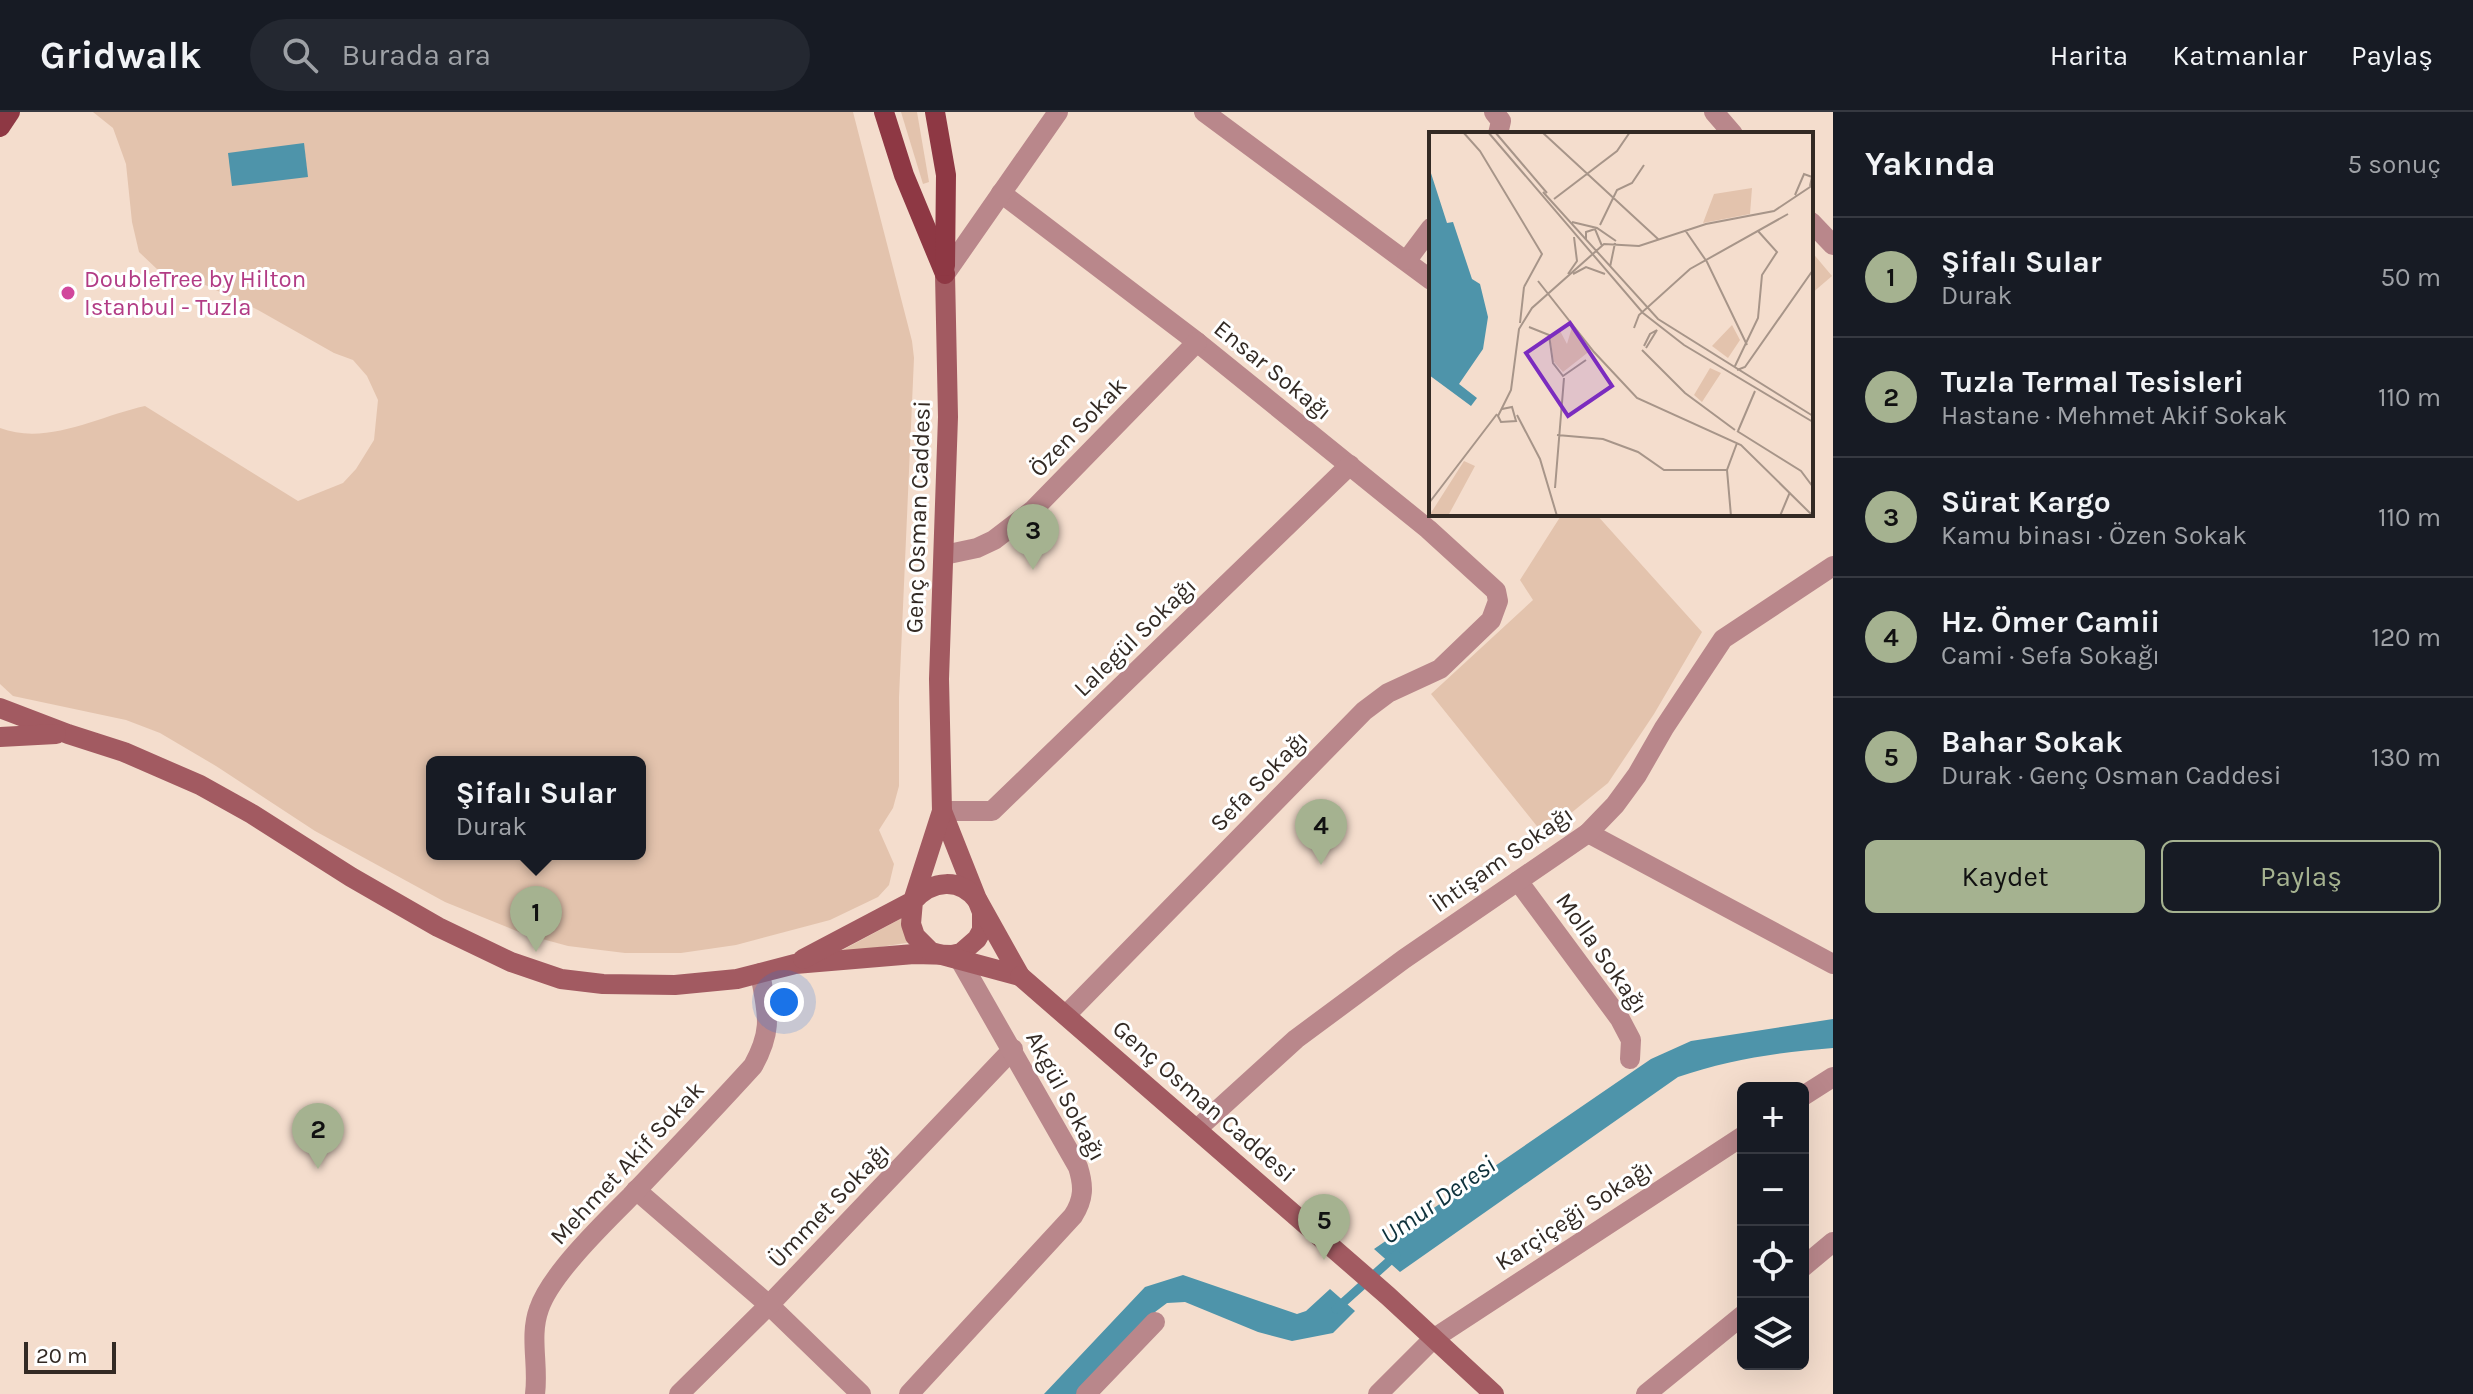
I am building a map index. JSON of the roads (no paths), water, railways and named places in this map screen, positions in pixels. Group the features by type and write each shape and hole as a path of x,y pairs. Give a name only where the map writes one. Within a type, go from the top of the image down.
{"main road":[{"path":"0,127 10,112"},
{"path":"884,112 904,175 945,274"},
{"path":"935,112 946,175 945,274"}],"street":[{"path":"945,274 1058,112"},
{"path":"1204,112 1429,278"},
{"path":"1494,112 1501,121 1498,132"},
{"path":"1714,112 1731,132"},
{"name":"Ensar Sokağı","path":"1001,193 1197,342 1350,465 1433,522 1496,591 1498,601"},
{"path":"1813,224 1833,245"},
{"path":"1407,260 1429,231"},
{"name":"Genç Osman Caddesi","path":"945,274 948,377 939,679 942,811 913,901 911,924 922,945 950,958 1020,976"},
{"name":"Özen Sokak","path":"944,555 977,548 994,540 1033,510 1197,342"},
{"name":"Lalegül Sokağı","path":"942,811 992,811 1350,465"},
{"name":"İhtişam Sokağı","path":"1197,1129 1296,1039 1394,966 1588,833 1615,805 1637,775 1723,639 1833,566"},
{"name":"Sefa Sokağı","path":"1066,1015 1364,711 1388,693 1440,669 1491,620 1498,601"},
{"path":"0,708 124,752 200,785 398,905 483,950 527,969 561,979 603,984 675,985 737,979 795,964 914,954 950,958"},
{"path":"0,737 68,734"},
{"name":"Genç Osman Caddesi","path":"942,811 983,920 977,939 950,958"},
{"path":"1588,833 1833,964"},
{"name":"Molla Sokağı","path":"1518,881 1620,1019 1631,1040 1630,1059"},
{"path":"795,964 913,901 922,891 942,884 964,887 978,901"},
{"name":"Genç Osman Caddesi","path":"978,901 1020,976 1388,1296 1494,1394"},
{"name":"Akgül Sokağı","path":"909,1394 1080,1205 1082,1181 1078,1167 1013,1049 950,958"},
{"name":"Mehmet Akif Sokak","path":"535,1394 534,1333 540,1304 566,1267 753,1066 767,1037 768,1024 760,973"},
{"name":"Ümmet Sokağı","path":"679,1394 769,1305 1013,1049"},
{"path":"1809,1092 1833,1077"},
{"name":"Karçiçeği Sokağı","path":"1378,1394 1433,1339 1737,1140"},
{"path":"636,1190 769,1305 861,1394"},
{"path":"1809,1262 1833,1242"},
{"path":"1646,1394 1737,1320"},
{"path":"1086,1394 1155,1322"}],"water":[{"path":"304,143 308,177 232,186 228,153"},
{"path":"1833,1019 1833,1048 1754,1058 1678,1077 1400,1272 1374,1249 1651,1059 1691,1041"},
{"path":"1183,1275 1297,1314 1306,1311 1330,1289 1355,1311 1333,1333 1292,1341 1258,1332 1185,1302 1167,1303 1077,1394 1044,1394 1145,1287"}],"waterway":[{"name":"Umur Deresi","path":"1336,1309 1396,1255"}],"place":[{"name":"DoubleTree by Hilton Istanbul - Tuzla","path":"68,293"},
{"name":"Sürat Kargo","path":"1033,570"},
{"name":"Hz. Ömer Camii","path":"1321,865"},
{"name":"Şifalı Sular","path":"536,952"},
{"name":"Tuzla Termal Tesisleri","path":"318,1169"},
{"name":"Bahar Sokak","path":"1324,1260"}]}
